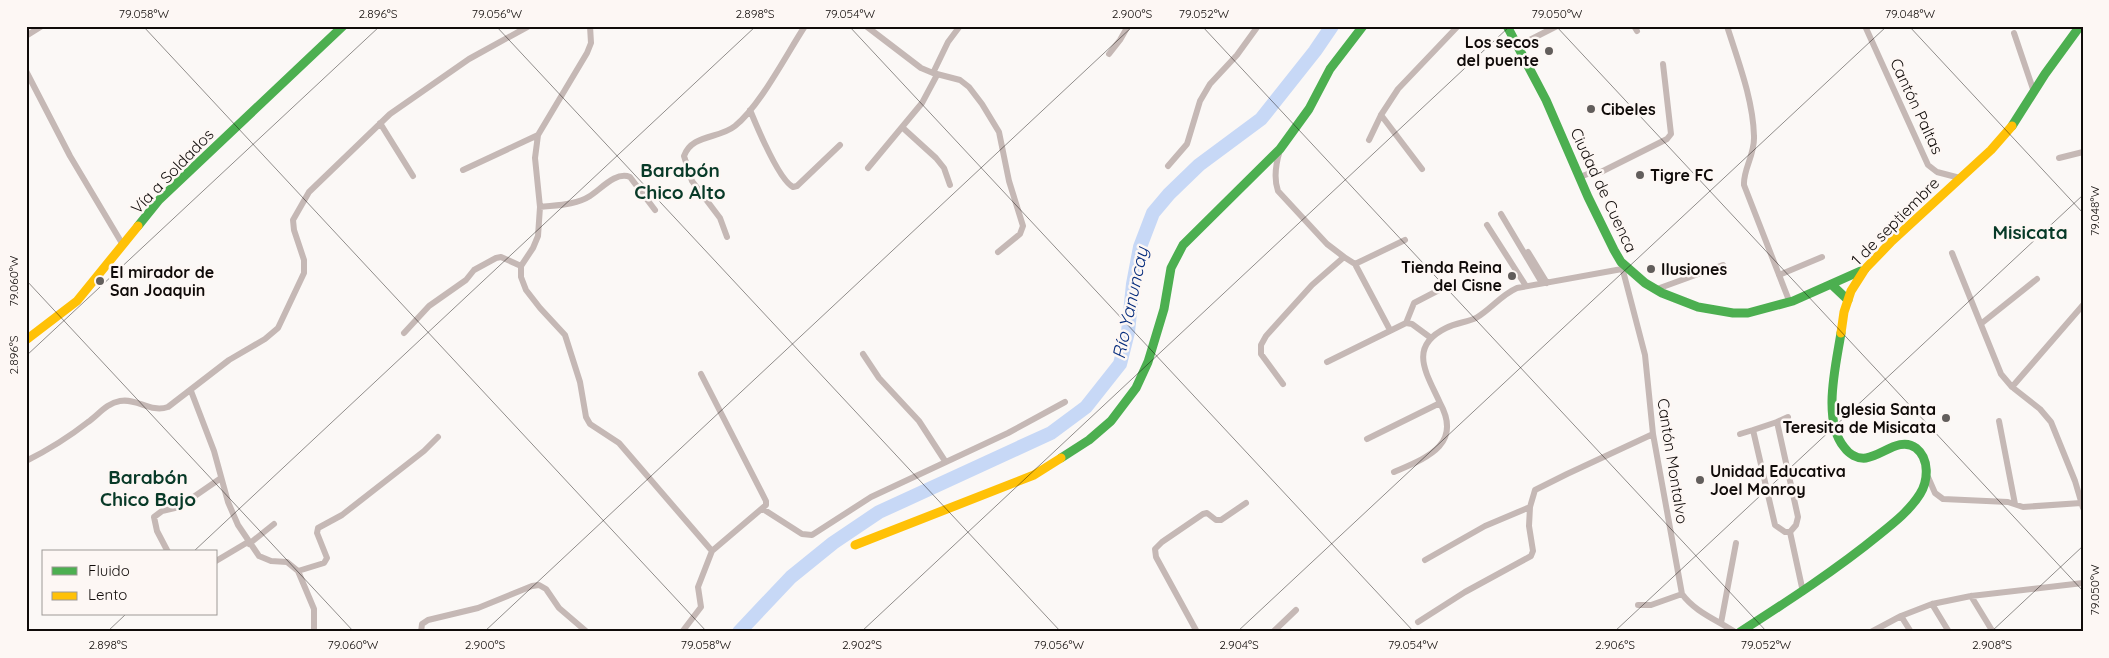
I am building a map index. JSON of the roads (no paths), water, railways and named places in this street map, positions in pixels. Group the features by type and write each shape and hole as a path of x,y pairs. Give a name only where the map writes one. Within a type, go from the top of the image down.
{"street":[{"path":"26,36 42,26"},
{"name":"Vía a Soldados","path":"26,340 76,301 159,200 342,26"},
{"path":"26,462 74,432 107,406 119,401 130,401 160,410 168,407 216,370 265,339 278,328 304,273 304,260 294,230 293,220 297,209 309,192 380,123 412,98 468,59 529,26"},
{"path":"590,26 591,43 587,53 538,135 535,158 540,207 538,236 533,248 521,266 521,277 526,290 565,334 580,382 586,417 590,424 619,443 712,551"},
{"path":"728,237 720,218 692,181 684,156 691,144 733,128 750,110 805,26"},
{"path":"866,26 921,68 935,74 960,80 982,104 998,132 1009,182 1022,226 1020,234 998,252"},
{"path":"868,168 922,103 948,42 960,26"},
{"path":"1109,54 1128,26"},
{"path":"1168,166 1187,144 1200,102 1210,84 1237,55 1258,26"},
{"path":"855,544 1034,475 1089,440 1112,421 1136,388 1148,362 1164,309 1171,268 1176,255 1183,245 1280,150 1309,109 1330,69 1354,41 1363,26"},
{"path":"1368,140 1398,89 1458,26"},
{"name":"Ciudad de Cuenca","path":"1507,26 1546,100 1597,217 1622,266 1639,278 1675,300 1697,307 1737,314 1790,303 1865,269"},
{"path":"1516,46 1557,26"},
{"path":"1727,26 1753,122 1753,153 1745,173 1744,185 1790,303"},
{"name":"Cantón Paltas","path":"1866,26 1928,165 1937,172 1960,178"},
{"name":"1 de septiembre","path":"1928,478 1926,463 1915,447 1907,445 1865,459 1856,458 1849,454 1836,438 1831,419 1844,312 1848,300 1856,282 1865,269 1892,241 1991,150 2010,129 2080,26"},
{"path":"2014,33 2034,92"},
{"path":"1580,177 1609,168 1667,139 1671,134 1663,64"},
{"path":"26,71 70,156 123,246"},
{"path":"750,110 766,147 793,188 840,145"},
{"path":"1381,115 1422,169"},
{"path":"380,123 413,176"},
{"path":"902,128 944,168 950,185"},
{"path":"463,170 538,135"},
{"path":"1280,150 1275,170 1278,191 1327,244 1355,264 1390,330"},
{"path":"2059,158 2083,152"},
{"path":"540,207 584,200 618,176 625,175 630,177 655,210"},
{"path":"1503,214 1544,283"},
{"path":"1487,225 1526,286"},
{"path":"1355,264 1405,240"},
{"path":"1928,478 1935,493 1943,499 2033,507 2082,505 2075,481 2051,422 2036,406 2012,387 2002,374 1952,253"},
{"path":"404,333 429,306 466,280 474,270 501,257 521,266"},
{"path":"1283,384 1261,354 1261,345 1266,336 1312,285 1344,257"},
{"path":"1779,275 1822,257"},
{"path":"1657,290 1723,264"},
{"path":"1394,472 1425,458 1444,442 1447,434 1446,421 1440,403 1422,363 1422,354 1431,338 1446,328 1475,318 1507,293 1517,288 1622,266"},
{"name":"Cantón Montalvo","path":"1622,266 1645,355 1653,434 1682,594"},
{"path":"1982,323 2036,279"},
{"path":"1832,284 1848,300"},
{"path":"1406,323 1414,303 1439,290"},
{"path":"2012,387 2083,305"},
{"path":"1327,362 1406,323 1412,324 1431,338"},
{"path":"863,354 879,378 919,421 945,461"},
{"path":"682,632 701,607 698,587 712,551 766,505 766,501 701,374"},
{"path":"191,391 214,451 238,525 249,543 264,560 287,562 298,571 314,609 314,632"},
{"path":"763,509 802,534 812,535 871,497 1008,432 1065,402"},
{"path":"1367,439 1440,403"},
{"path":"1740,434 1788,418"},
{"path":"1999,421 2015,504"},
{"path":"1777,422 1798,517 1796,525 1790,532"},
{"path":"1753,430 1775,526 1785,532 1790,532"},
{"path":"1418,622 1472,588 1531,556 1534,551 1529,534 1530,507 1536,490 1653,434"},
{"path":"298,571 324,563 327,558 317,533 318,528 348,511 424,451 438,437"},
{"path":"167,550 157,531 154,516 162,511 179,507 222,478"},
{"path":"1740,632 1803,592 1845,562 1906,512 1918,497 1928,478"},
{"path":"1198,632 1156,557 1154,549 1203,514 1207,514 1216,520 1221,520 1246,503"},
{"path":"1425,560 1484,526 1530,507"},
{"path":"218,560 249,543 274,524"},
{"path":"1790,532 1803,592"},
{"path":"1720,623 1736,543"},
{"path":"1871,632 1901,616 1932,604 1971,596 2083,583"},
{"path":"421,632 422,624 428,620 478,608 532,586 540,585 546,589 562,611 586,632"},
{"path":"1638,605 1650,605 1682,594 1697,610 1735,632"},
{"path":"1971,596 1993,632"},
{"path":"1932,604 1949,632"},
{"path":"1273,632 1296,610"},
{"path":"1901,616 1911,632"}],"waterway":[{"name":"Río Yanuncay","path":"739,632 791,577 833,543 879,512 1051,433 1086,407 1120,364 1128,332 1133,284 1140,247 1153,213 1169,194 1199,165 1261,119 1315,51 1332,26"}],"place":[{"name":"Los secos del puente","path":"1549,51"},
{"name":"Cibeles","path":"1591,109"},
{"name":"Tigre FC","path":"1640,175"},
{"name":"Ilusiones","path":"1651,269"},
{"name":"Tienda Reina del Cisne","path":"1512,276"},
{"name":"El mirador de San Joaquin","path":"100,281"},
{"name":"Iglesia Santa Teresita de Misicata","path":"1946,418"},
{"name":"Unidad Educativa Joel Monroy","path":"1700,480"}],"district":[{"name":"Barabón Chico Alto","path":"680,181"},
{"name":"Misicata","path":"2030,232"},
{"name":"Barabón Chico Bajo","path":"148,488"}]}
